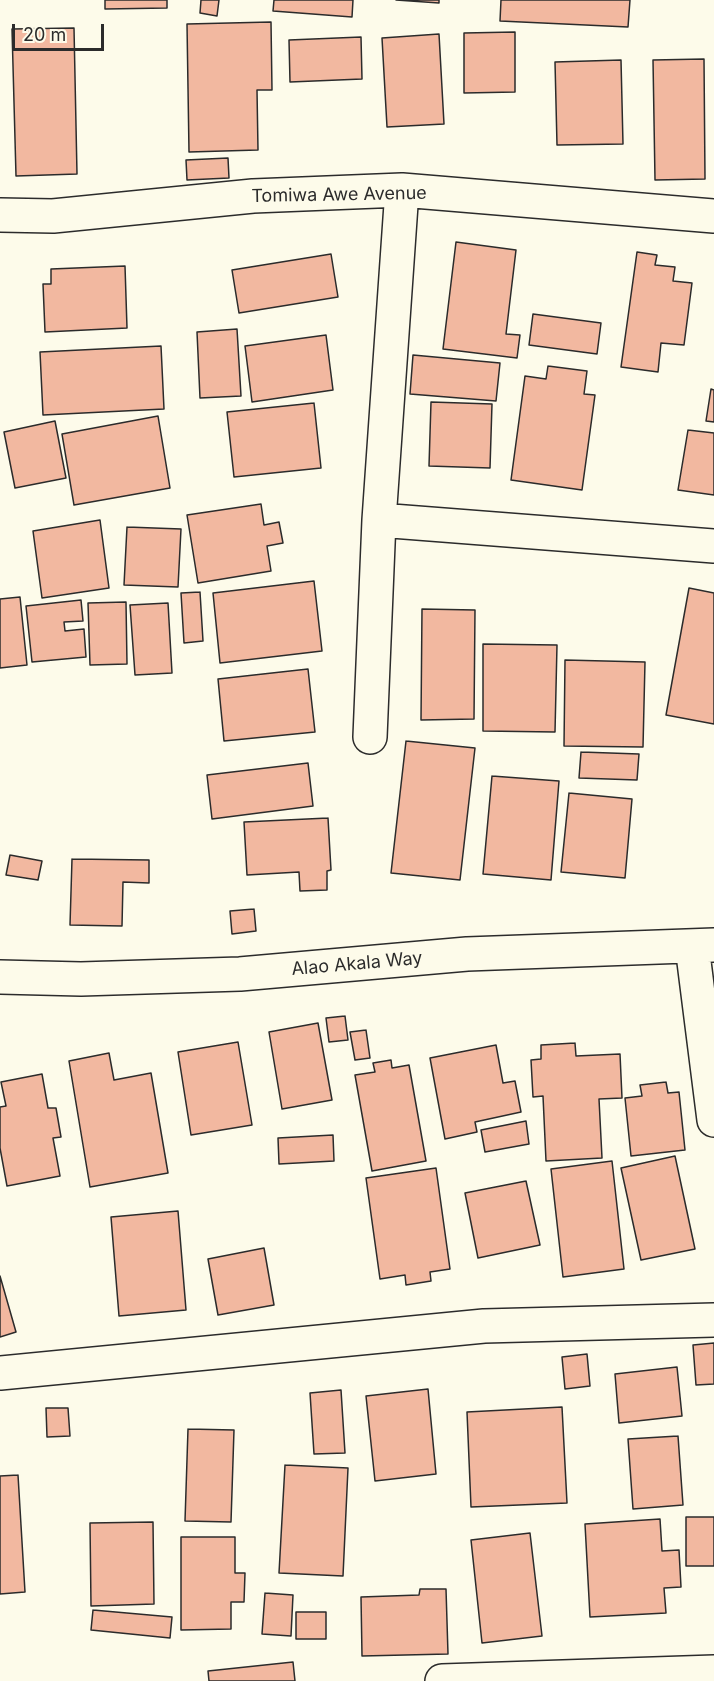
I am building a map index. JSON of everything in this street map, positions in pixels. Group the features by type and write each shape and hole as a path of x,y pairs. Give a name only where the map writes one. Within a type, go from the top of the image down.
{"street":[{"name":"Tomiwa Awe Avenue","path":"0,215 53,216 253,196 402,190 714,216"},
{"path":"370,737 379,520 402,190"},
{"path":"379,520 714,546"},
{"path":"703,945 714,1120"},
{"name":"Alao Akala Way","path":"0,977 81,979 240,974 467,954 703,945"},
{"path":"0,1373 484,1326 714,1320"},
{"path":"442,1681 714,1672"}],"building":[{"path":"105,0 167,0 167,8 105,9"},
{"path":"201,0 219,0 217,16 200,13"},
{"path":"274,0 353,0 352,17 273,11"},
{"path":"396,0 439,0 439,3"},
{"path":"501,0 630,0 628,27 500,21"},
{"path":"271,22 272,90 257,90 258,150 189,152 187,24"},
{"path":"74,28 77,174 16,176 12,29"},
{"path":"515,32 515,92 464,93 464,33"},
{"path":"439,34 444,124 387,127 382,38"},
{"path":"361,37 362,79 290,82 289,40"},
{"path":"704,59 705,179 655,180 653,60"},
{"path":"621,60 623,144 557,145 555,62"},
{"path":"228,158 229,178 187,180 186,160"},
{"path":"456,242 516,250 506,334 520,335 517,358 443,349"},
{"path":"637,252 657,255 655,265 675,267 673,281 692,283 684,345 661,343 658,372 621,367"},
{"path":"331,254 338,297 239,313 232,270"},
{"path":"125,266 127,328 45,332 43,284 51,284 51,269"},
{"path":"533,314 601,323 597,354 529,345"},
{"path":"237,329 241,396 200,398 197,332"},
{"path":"326,335 333,390 252,402 245,346"},
{"path":"161,346 164,409 43,415 40,352"},
{"path":"413,355 500,363 496,401 410,394"},
{"path":"548,366 587,371 584,394 595,395 582,490 511,480 525,376 546,379"},
{"path":"711,389 714,390 714,422 706,421"},
{"path":"431,402 492,404 490,468 429,466"},
{"path":"314,403 321,468 234,477 227,412"},
{"path":"158,416 170,488 74,505 62,434"},
{"path":"55,421 66,478 15,488 4,432"},
{"path":"688,430 714,433 714,495 678,490"},
{"path":"261,504 264,525 279,522 283,543 267,546 271,571 198,583 187,515"},
{"path":"100,520 109,588 42,598 33,531"},
{"path":"127,527 181,529 178,587 124,585"},
{"path":"314,581 322,651 220,663 213,593"},
{"path":"689,588 714,593 714,724 666,715"},
{"path":"200,592 203,641 184,643 181,593"},
{"path":"20,597 27,665 0,668 0,599"},
{"path":"81,600 83,621 64,622 65,631 84,629 86,657 32,662 26,606"},
{"path":"126,602 127,664 90,665 88,603"},
{"path":"168,603 172,673 135,675 130,605"},
{"path":"422,609 475,610 474,719 421,720"},
{"path":"483,644 557,645 555,732 483,731"},
{"path":"565,660 645,662 643,747 564,746"},
{"path":"308,669 315,732 224,741 218,679"},
{"path":"406,741 475,748 460,880 391,873"},
{"path":"581,752 639,754 637,780 579,778"},
{"path":"308,763 313,806 212,819 207,775"},
{"path":"492,776 559,781 551,880 483,874"},
{"path":"569,793 632,799 625,878 561,872"},
{"path":"328,818 331,870 327,871 327,890 300,891 299,872 247,875 244,822"},
{"path":"10,855 42,861 38,880 6,875"},
{"path":"72,859 149,860 149,883 123,882 122,926 70,925"},
{"path":"254,909 256,931 232,934 230,911"},
{"path":"345,1016 348,1040 329,1042 326,1018"},
{"path":"318,1023 332,1100 282,1109 269,1032"},
{"path":"366,1030 370,1058 355,1060 350,1032"},
{"path":"238,1042 252,1125 191,1135 178,1052"},
{"path":"575,1043 576,1056 620,1054 622,1098 599,1099 602,1158 546,1161 543,1096 533,1097 531,1060 541,1059 541,1045"},
{"path":"496,1045 503,1083 515,1081 521,1112 475,1122 477,1132 445,1139 430,1058"},
{"path":"109,1053 114,1080 151,1073 168,1173 90,1187 69,1061"},
{"path":"391,1060 392,1068 409,1065 426,1161 372,1171 355,1075 375,1072 373,1063"},
{"path":"42,1074 48,1108 56,1108 61,1137 53,1138 60,1176 7,1186 0,1148 0,1107 6,1106 1,1082"},
{"path":"666,1082 668,1093 679,1092 685,1150 631,1156 625,1098 642,1096 640,1085"},
{"path":"526,1121 529,1144 485,1152 481,1130"},
{"path":"333,1135 334,1161 279,1164 278,1138"},
{"path":"675,1156 695,1249 641,1260 621,1168"},
{"path":"612,1161 624,1269 563,1277 551,1169"},
{"path":"436,1168 450,1269 430,1272 431,1281 406,1285 405,1275 380,1279 366,1178"},
{"path":"526,1181 540,1245 478,1258 465,1193"},
{"path":"178,1211 186,1310 119,1316 111,1217"},
{"path":"264,1248 274,1305 218,1315 208,1259"},
{"path":"0,1276 16,1332 0,1337"},
{"path":"714,1343 714,1384 696,1385 693,1345"},
{"path":"587,1354 590,1386 565,1389 562,1357"},
{"path":"677,1367 682,1416 619,1423 615,1374"},
{"path":"428,1389 436,1474 375,1481 366,1396"},
{"path":"341,1390 345,1453 314,1454 310,1393"},
{"path":"562,1407 567,1503 471,1507 467,1412"},
{"path":"46,1408 68,1408 70,1436 47,1437"},
{"path":"188,1429 234,1430 231,1522 185,1521"},
{"path":"678,1436 683,1505 633,1509 628,1439"},
{"path":"285,1465 348,1468 343,1576 279,1573"},
{"path":"18,1475 25,1592 0,1594 0,1476"},
{"path":"686,1517 714,1517 714,1566 686,1566"},
{"path":"660,1519 662,1551 679,1550 681,1587 664,1588 666,1613 590,1617 585,1524"},
{"path":"153,1522 154,1604 91,1606 90,1523"},
{"path":"530,1533 542,1636 482,1643 471,1540"},
{"path":"181,1537 235,1537 235,1573 245,1573 244,1602 231,1602 231,1629 181,1630"},
{"path":"420,1589 446,1589 448,1654 362,1656 361,1597 419,1595"},
{"path":"265,1593 293,1595 291,1636 262,1634"},
{"path":"93,1610 172,1617 170,1638 91,1630"},
{"path":"296,1612 326,1612 326,1639 296,1639"},
{"path":"293,1662 295,1681 209,1681 208,1671"}]}
